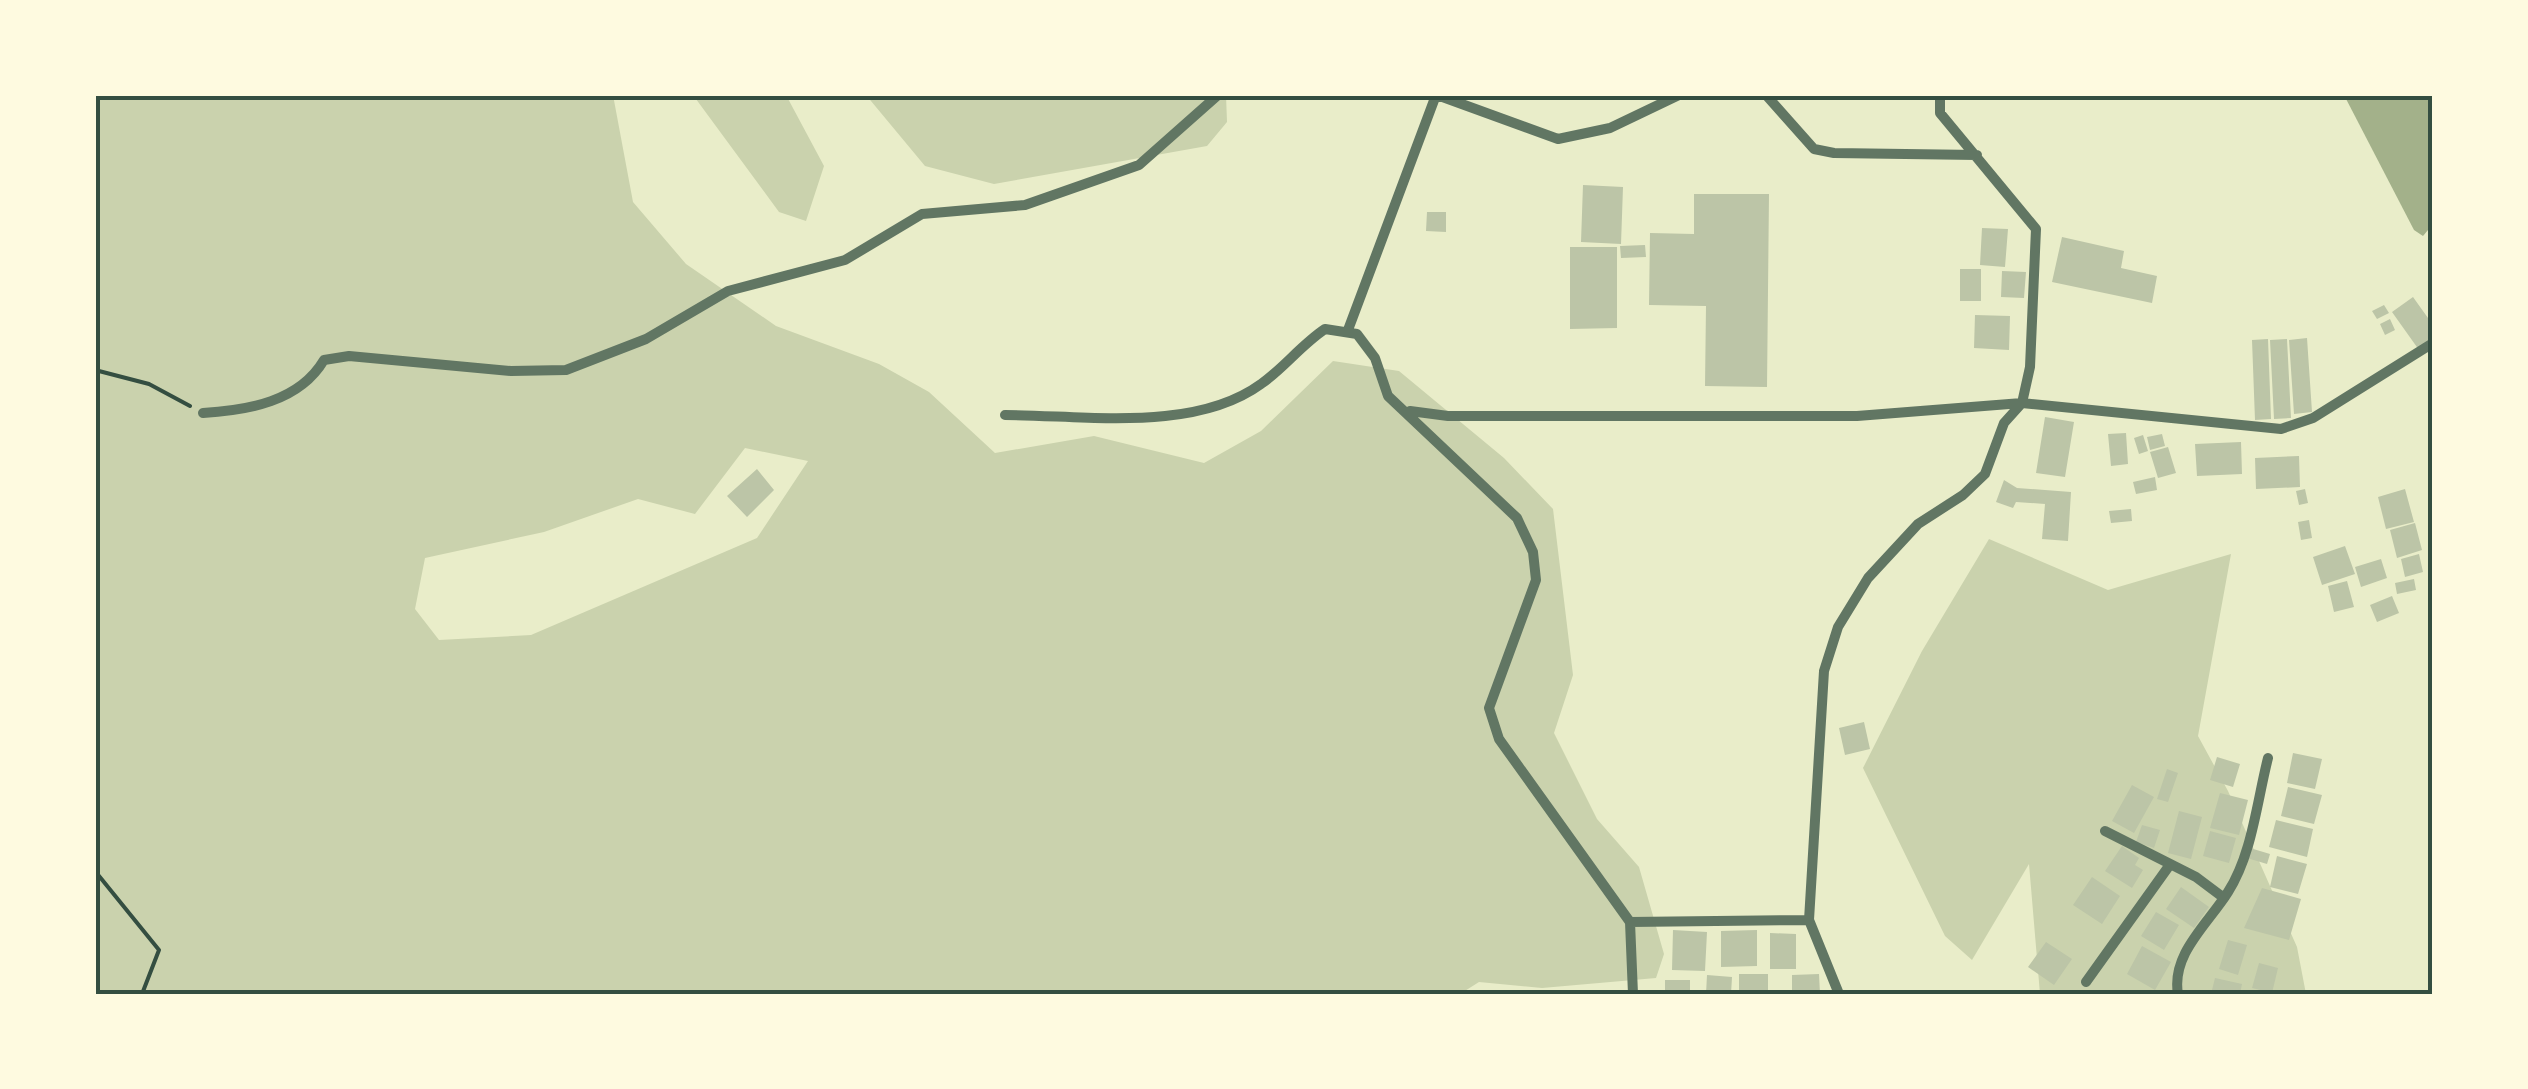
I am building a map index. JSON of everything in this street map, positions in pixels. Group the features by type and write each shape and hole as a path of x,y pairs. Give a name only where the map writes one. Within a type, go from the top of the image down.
{"street":[{"path":"203,413 258,409 314,377 324,360 350,356 402,363 479,364 512,371 566,370 646,339 728,291 844,260 922,214 1025,205 1138,165 1163,148 1218,95"},
{"path":"1348,330 1436,95 1558,139 1610,128 1678,95"},
{"path":"1766,95 1814,149 1834,153 1977,155"},
{"path":"1839,994 1808,920 1824,671 1838,627 1890,551 1985,474 2004,424 2022,403 2030,367 2036,229 1940,113 1940,95"},
{"path":"1005,415 1183,416 1221,406 1260,385 1325,329 1348,330 1375,358 1388,396 1517,518 1534,552 1536,580 1489,708 1499,739 1630,922 1633,994"},
{"path":"1408,411 1448,416 1733,418 1857,416 2022,403 2282,429 2313,418 2433,343"},
{"path":"2178,994 2182,957 2224,898 2244,856 2268,758"},
{"path":"2106,831 2196,878 2224,898"},
{"path":"2086,982 2169,866"},
{"path":"1630,922 1808,920"}],"path":[{"path":"95,370 149,384 203,413"},
{"path":"95,871 159,950 142,994"}],"shaded area":[{"path":"95,95 613,95 633,202 686,264 776,326 879,364 929,392 995,453 1094,436 1204,463 1261,431 1333,361 1399,371 1504,458 1553,509 1573,675 1554,733 1597,819 1639,867 1664,954 1656,978 1542,988 1479,982 1460,994 95,994","holes":["745,448 808,461 757,538 531,635 439,640 415,609 425,558 544,532 638,499 695,514"]},
{"path":"693,95 786,95 824,166 806,221 779,212"},
{"path":"866,95 1226,95 1227,122 1207,146 994,184 925,166"},
{"path":"2344,95 2433,95 2433,224 2423,236 2414,230"},
{"path":"1989,539 2108,590 2231,554 2198,736 2228,791 2297,947 2306,994 2040,994 2029,864 1972,960 1945,936 1863,768 1922,651"}],"building":[{"path":"1583,185 1623,187 1621,244 1581,242"},
{"path":"1694,194 1769,194 1767,387 1705,386 1706,306 1649,305 1650,233 1694,234"},
{"path":"1427,212 1446,212 1446,232 1426,231"},
{"path":"1982,228 2008,229 2005,267 1980,265"},
{"path":"2062,237 2124,251 2121,268 2157,276 2152,303 2052,282"},
{"path":"1645,245 1646,257 1621,258 1620,246"},
{"path":"1570,247 1617,247 1617,328 1570,329"},
{"path":"1960,269 1981,269 1981,301 1960,301"},
{"path":"2002,271 2026,272 2024,298 2001,297"},
{"path":"2413,297 2433,325 2433,339 2419,350 2392,312"},
{"path":"2384,305 2389,313 2377,319 2372,311"},
{"path":"1975,315 2010,316 2009,350 1974,348"},
{"path":"2390,319 2395,330 2385,335 2380,324"},
{"path":"2307,338 2312,412 2294,414 2289,340"},
{"path":"2268,339 2271,419 2255,420 2252,340"},
{"path":"2287,339 2291,418 2274,419 2270,340"},
{"path":"2045,417 2074,422 2065,477 2036,473"},
{"path":"2126,433 2128,464 2111,466 2108,434"},
{"path":"2162,434 2165,446 2150,450 2147,437"},
{"path":"2143,435 2148,451 2139,454 2134,438"},
{"path":"2241,442 2242,474 2197,476 2195,444"},
{"path":"2168,447 2176,473 2158,478 2150,452"},
{"path":"2299,456 2300,487 2256,489 2255,458"},
{"path":"757,469 774,490 747,517 727,496"},
{"path":"2155,477 2157,490 2136,494 2133,482"},
{"path":"2004,480 2017,488 2071,492 2068,541 2042,539 2045,504 2016,502 2013,508 1996,502"},
{"path":"2305,489 2308,503 2299,505 2296,491"},
{"path":"2405,489 2414,522 2386,529 2378,497"},
{"path":"2131,509 2132,521 2111,523 2109,511"},
{"path":"2309,520 2312,538 2301,540 2298,522"},
{"path":"2415,523 2422,550 2397,558 2390,530"},
{"path":"2345,546 2355,574 2322,585 2313,557"},
{"path":"2419,554 2423,572 2405,577 2401,559"},
{"path":"2381,559 2387,578 2361,587 2355,567"},
{"path":"2414,579 2416,590 2397,594 2395,583"},
{"path":"2347,581 2354,607 2334,612 2328,586"},
{"path":"2392,596 2399,613 2377,622 2370,605"},
{"path":"1864,722 1870,749 1845,755 1839,728"},
{"path":"2293,753 2322,759 2315,789 2287,783"},
{"path":"2217,757 2240,764 2233,787 2210,780"},
{"path":"2167,769 2178,773 2168,802 2157,799"},
{"path":"2132,785 2154,797 2134,833 2112,821"},
{"path":"2288,787 2322,795 2314,824 2281,816"},
{"path":"2220,793 2248,800 2239,835 2210,828"},
{"path":"2179,811 2202,817 2191,859 2168,853"},
{"path":"2276,820 2313,829 2307,857 2269,847"},
{"path":"2142,825 2160,830 2154,848 2136,842"},
{"path":"2210,831 2236,838 2229,863 2203,856"},
{"path":"2122,846 2139,858 2135,865 2143,870 2132,888 2105,871"},
{"path":"2250,848 2270,854 2267,864 2247,858"},
{"path":"2277,856 2307,864 2298,894 2270,887"},
{"path":"2092,877 2120,896 2102,924 2073,905"},
{"path":"2181,887 2209,907 2194,928 2166,909"},
{"path":"2262,888 2301,899 2289,940 2244,928"},
{"path":"2156,912 2179,925 2164,950 2141,936"},
{"path":"1673,930 1707,932 1705,971 1672,970"},
{"path":"1757,930 1757,966 1721,967 1721,931"},
{"path":"1770,933 1796,934 1796,969 1770,969"},
{"path":"2228,940 2247,945 2238,975 2219,969"},
{"path":"2046,942 2072,959 2054,985 2028,967"},
{"path":"2142,946 2171,962 2155,990 2127,974"},
{"path":"2259,963 2278,968 2272,993 2252,988"},
{"path":"1739,974 1768,974 1768,994 1739,994"},
{"path":"1819,974 1820,994 1792,994 1792,975"},
{"path":"1707,975 1732,977 1731,994 1706,994"},
{"path":"2215,978 2242,984 2240,994 2211,994"},
{"path":"1665,980 1690,980 1690,994 1665,994"}]}
